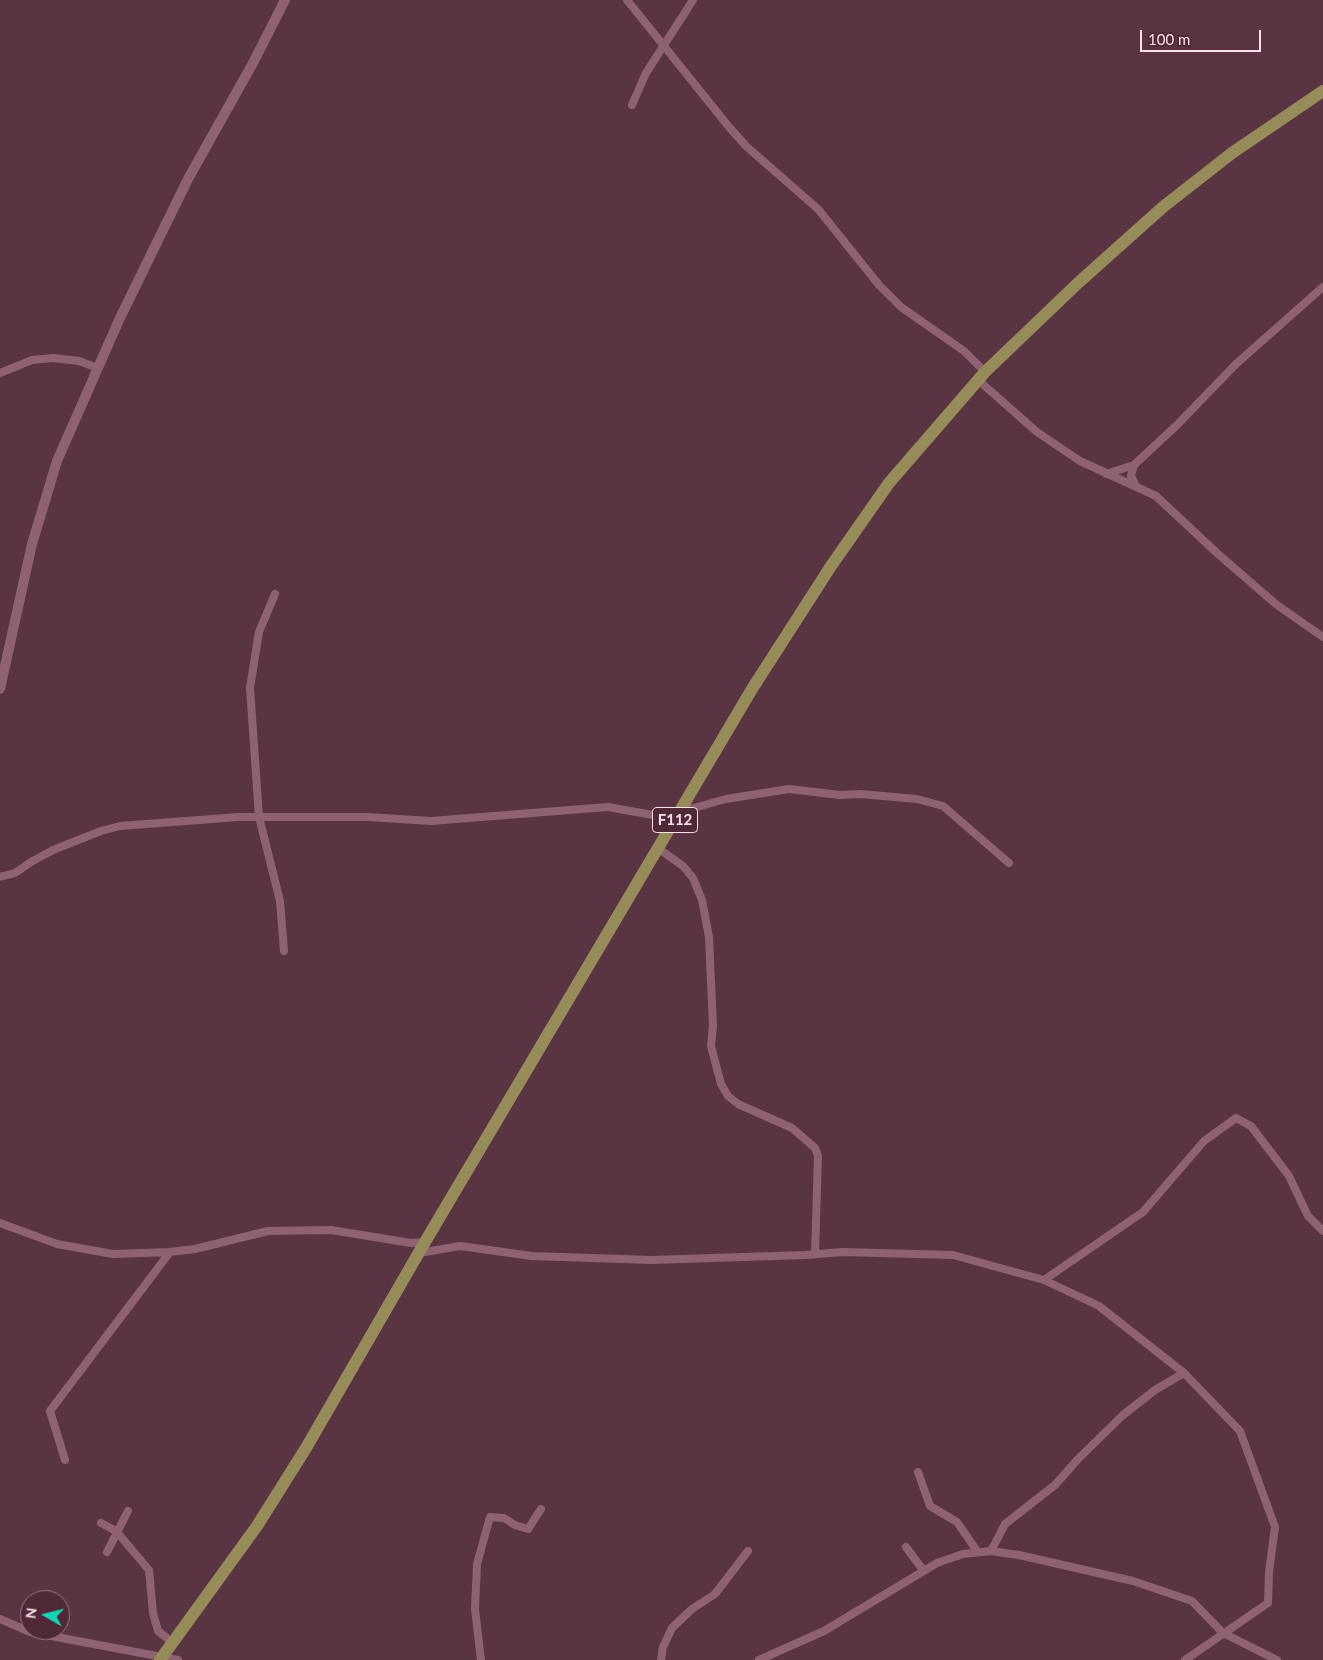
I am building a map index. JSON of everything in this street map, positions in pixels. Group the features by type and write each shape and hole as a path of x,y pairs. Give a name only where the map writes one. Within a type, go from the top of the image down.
{"main road":[{"name":"F112","path":"160,1659 262,1518 306,1448 422,1247 752,689 830,566 889,482 982,376 1078,283 1163,207 1232,153 1323,91"}],"street":[{"path":"0,689 13,624 43,503 57,461 119,320 188,179 253,63 284,0"},
{"path":"627,0 747,148 818,209 885,290 915,318 964,351 982,376 1037,432 1080,461 1156,496 1218,554 1277,605 1323,636"},
{"path":"632,105 646,73 693,0"},
{"path":"1106,474 1134,465 1177,425 1236,364 1323,287"},
{"path":"0,373 32,360 53,358 79,361 98,368"},
{"path":"1134,465 1131,476 1136,486"},
{"path":"274,594 259,632 250,688 259,817 280,901 284,951"},
{"path":"0,877 16,873 30,862 53,850 110,829 259,817 368,817 422,821 608,807 676,818 726,798 789,789 840,795 860,794 917,799 943,806 1009,863"},
{"path":"659,849 671,856 688,872 693,878 702,900 709,938 713,1026 711,1046 721,1084 728,1096 738,1104 792,1128 815,1148 818,1156 815,1254"},
{"path":"1044,1280 1143,1212 1204,1140 1236,1118 1251,1126 1289,1176 1308,1216 1323,1231"},
{"path":"0,1223 57,1244 81,1250 113,1254 195,1249 268,1231 331,1230 411,1243 422,1247 460,1246 532,1256 651,1260 842,1252 953,1255 1044,1280 1099,1306 1184,1373 1240,1431 1275,1526 1269,1572 1268,1603 1185,1660"},
{"path":"65,1460 50,1411 170,1252"},
{"path":"991,1551 1005,1524 1055,1485 1078,1459 1123,1415 1155,1390 1184,1373"},
{"path":"918,1472 930,1506 957,1522 976,1551"},
{"path":"482,1660 477,1637 475,1609 476,1564 490,1517 504,1518 515,1525 528,1529 541,1509"},
{"path":"107,1552 116,1531 128,1511"},
{"path":"101,1523 116,1531 149,1570 153,1613 158,1631 172,1642"},
{"path":"906,1547 923,1570"},
{"path":"661,1660 663,1647 672,1628 692,1609 715,1594 748,1551"},
{"path":"760,1660 824,1631 923,1570 954,1556 976,1551 991,1551 1019,1555 1133,1582 1192,1601 1223,1633 1277,1660"},
{"path":"0,1619 30,1632 126,1649 160,1659 178,1660"}]}
